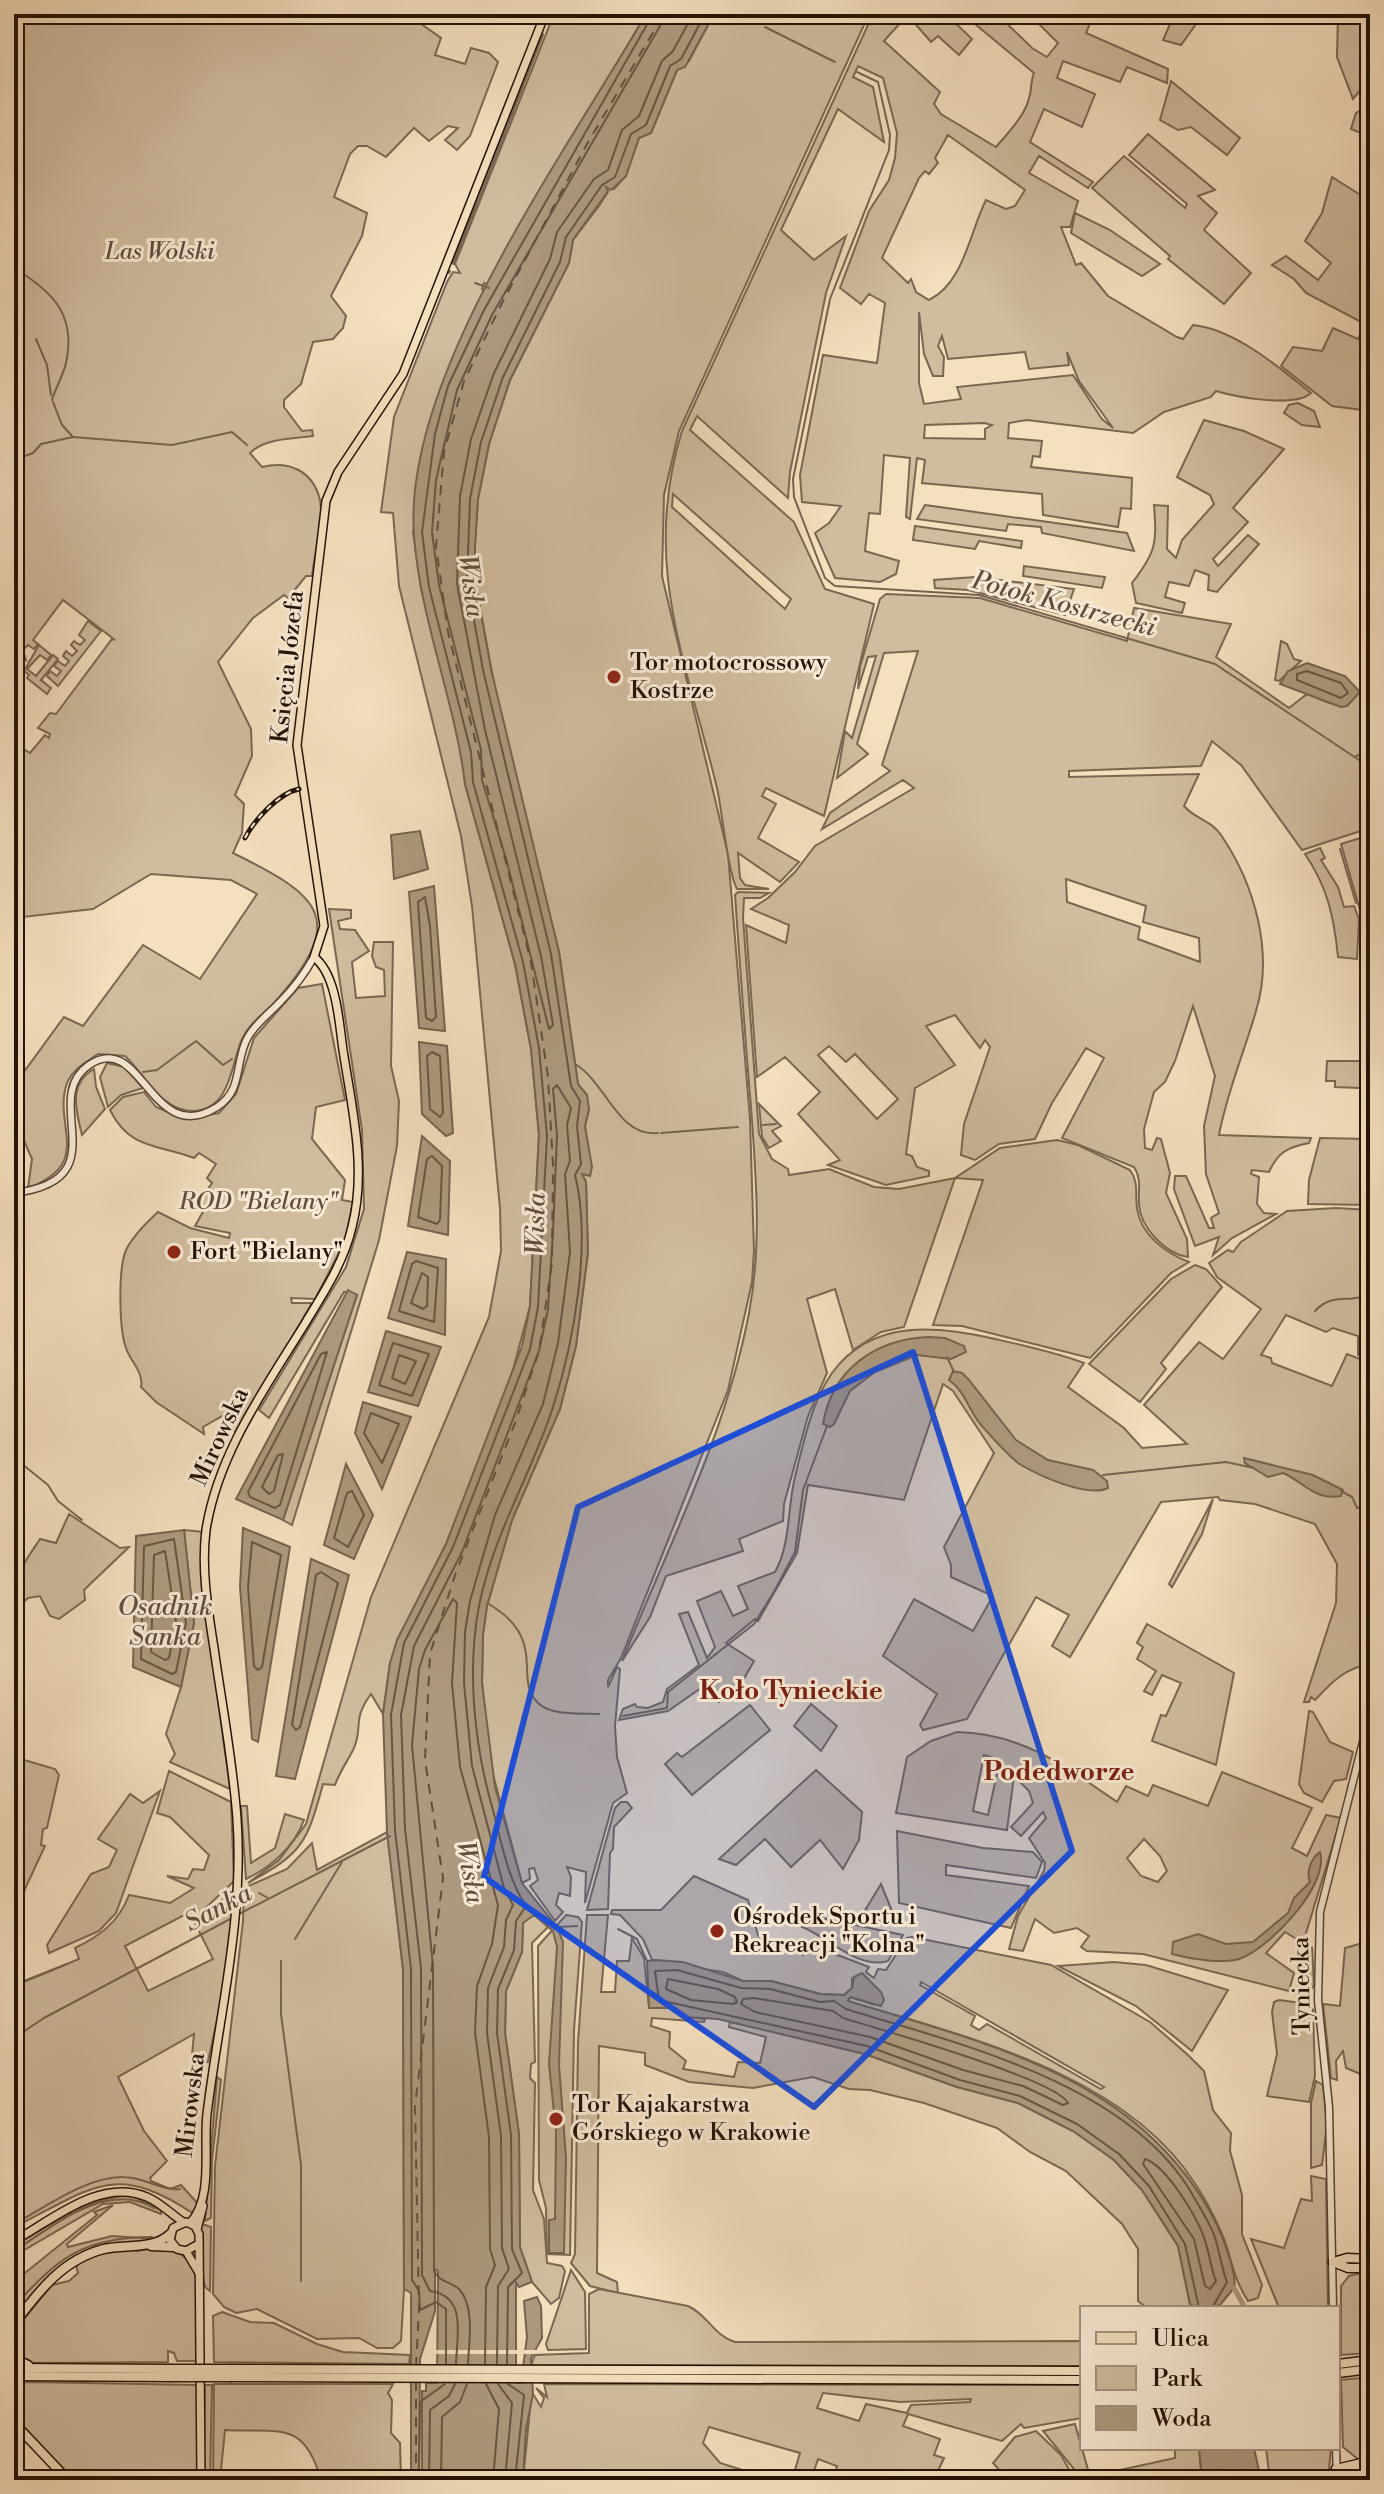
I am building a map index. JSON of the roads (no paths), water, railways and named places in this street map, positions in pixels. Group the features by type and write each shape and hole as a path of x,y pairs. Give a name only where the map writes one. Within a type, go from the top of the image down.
{"highway":[{"path":"14,2324 65,2267 103,2249 163,2240 172,2231"},
{"path":"143,2245 174,2247"},
{"path":"1333,2262 1347,2258 1370,2259"},
{"path":"1333,2262 1348,2268 1370,2268"},
{"path":"14,2358 50,2372"},
{"path":"1340,2364 1366,2364"},
{"path":"1340,2372 1366,2364"},
{"path":"14,2368 50,2372 1080,2380"},
{"path":"549,2374 1080,2371"},
{"path":"14,2376 50,2372"},
{"path":"14,2385 50,2372"},
{"path":"15,2423 68,2480"},
{"path":"1336,2469 1370,2461"},
{"path":"1336,2469 1348,2472 1370,2469"}],"main road":[{"name":"Księcia Józefa","path":"314,957 324,926 297,748 326,501 338,472 403,374 545,14"},
{"name":"Mirowska","path":"197,2245 190,2225 203,2213 207,2117 236,1934 238,1891 236,1801 207,1604 205,1540 208,1516 213,1495 237,1438 341,1259 353,1224 359,1180 355,1127 335,1002 322,965 314,957"},
{"path":"14,2241 107,2193 132,2192 162,2206 190,2225"},
{"path":"162,2206 172,2231 174,2247 186,2251 202,2280"},
{"path":"172,2231 190,2225"},
{"path":"186,2251 197,2245 202,2280 201,2480"}],"street":[{"name":"Księcia Józefa","path":"14,1193 44,1187 70,1161 75,1142 71,1090 78,1075 91,1064 107,1059 128,1065 157,1102 178,1114 196,1115 219,1106 236,1085 248,1036 284,998 314,957"},
{"name":"Tyniecka","path":"1333,2306 1331,2159 1318,2012 1318,1929 1370,1714"},
{"path":"1336,2450 1337,2480"}],"water":[{"name":"Wisła","path":"646,14 714,14 685,67 677,70 651,133 639,138 626,176 611,190 606,187 608,191 573,240 569,263 510,380 489,444 478,499 475,545 475,581 491,669 559,952 578,1084 587,1095 589,1109 585,1126 592,1167 590,1176 582,1174 586,1182 588,1252 576,1346 560,1409 512,1520 487,1606 483,1634 482,1683 495,1787 522,1883 557,1927 563,1942 559,2065 566,2158 564,2253 549,2253 549,2220 555,2219 556,2132 549,2064 557,1947 553,1931 534,1915 523,1923 522,1952 506,1991 505,2033 519,2134 520,2247 532,2282 519,2287 516,2282 516,2383 521,2383 527,2337 524,2301 537,2297 541,2306 542,2338 531,2358 533,2394 526,2429 523,2480 422,2480 422,2391 426,2391 426,2383 437,2383 438,2271 435,2269 435,2311 420,2359 419,2480 411,2480 411,2293 404,2289 403,1969 387,1832 383,1714 390,1663 397,1640 446,1544 522,1346 530,1306 539,1135 531,1049 515,964 465,784 454,722 423,598 414,535 417,473 434,406 462,336 496,266"},
{"path":"1307,663 1345,676 1360,692 1347,706 1341,707 1280,684 1288,671"},
{"path":"420,831 428,869 394,879 391,835"},
{"path":"434,886 445,1031 419,1028 409,892"},
{"path":"419,1042 447,1046 453,1133 446,1136 422,1114"},
{"path":"422,1136 450,1161 448,1235 408,1226"},
{"path":"407,1252 446,1259 445,1335 388,1318"},
{"path":"348,1290 357,1295 283,1520 236,1499"},
{"path":"386,1331 441,1347 418,1406 368,1392"},
{"path":"929,1337 945,1338 964,1346 966,1352 951,1359 917,1355 875,1372 850,1391 834,1424 830,1427 823,1424 836,1387 860,1361 891,1344"},
{"path":"953,1371 962,1373 969,1380 1016,1440 1048,1460 1093,1470 1107,1481 1108,1488 1077,1488 1040,1475 1017,1462 981,1425 949,1380"},
{"path":"363,1402 411,1417 382,1489 355,1433"},
{"path":"1244,1458 1313,1475 1343,1490 1341,1496 1324,1496 1283,1473 1268,1477 1245,1463"},
{"path":"346,1464 373,1515 354,1559 324,1545"},
{"path":"243,1528 290,1547 258,1742 252,1739 240,1587"},
{"name":"Osadnik Sanka","path":"184,1530 194,1623 181,1687 133,1667 136,1536"},
{"path":"311,1559 349,1575 295,1779 276,1776"},
{"path":"1320,1852 1321,1866 1307,1898 1266,1943 1252,1953 1224,1961 1172,1954 1173,1942 1198,1934 1226,1944 1253,1942 1288,1913 1294,1898 1310,1882 1310,1866"},
{"path":"647,1961 683,1962 743,1981 771,1981 820,1994 844,1995 852,1988 854,1977 862,1973 881,1992 884,2000 881,2006 850,1997 848,2001 1006,2052 1056,2073 1103,2099 1145,2132 1183,2171 1217,2225 1231,2264 1234,2288 1220,2305 1190,2304 1178,2246 1142,2190 1114,2160 1073,2131 1018,2103 957,2087 865,2054 718,2019 685,2017 670,2008 649,2008"},
{"path":"1199,2450 1254,2450 1261,2480 1202,2480"}],"waterway":[{"name":"Potok Kostrzecki","path":"757,14 762,21"},
{"name":"Potok Kostrzecki","path":"765,27 835,62"},
{"name":"Potok Kostrzecki","path":"857,72 878,82 890,135 889,150 830,299 793,479 794,497 825,578 835,586 979,595 1215,664 1359,760 1370,772"},
{"path":"453,263 476,204"},
{"path":"14,268 49,294 63,315 67,328 66,364 52,400"},
{"path":"475,283 489,288"},
{"path":"36,339 47,365 51,395"},
{"path":"53,402 62,425 73,437"},
{"path":"14,460 33,453 41,444 73,437 172,445 232,432 247,445"},
{"path":"1356,756 1370,752"},
{"path":"1340,849 1356,903"},
{"path":"143,1072 157,1070 196,1041 223,1065 232,1059"},
{"path":"575,1064 596,1083 632,1127 658,1133"},
{"path":"763,1125 776,1124"},
{"path":"661,1133 738,1127"},
{"path":"1315,1311 1329,1301 1370,1293"},
{"path":"947,1357 954,1372"},
{"path":"623,1716 667,1708 668,1692 754,1624 795,1552 803,1490 827,1426"},
{"path":"14,1457 19,1461"},
{"path":"1103,1475 1226,1462 1254,1468"},
{"path":"22,1464 48,1485 58,1501 82,1520"},
{"path":"1341,1491 1352,1497 1357,1508 1370,1504"},
{"path":"487,1603 518,1630 524,1644 531,1693 538,1703 559,1712 599,1714"},
{"name":"Sanka","path":"239,1914 390,1836"},
{"path":"295,1939 342,1862"},
{"path":"259,1893 268,1898"},
{"name":"Sanka","path":"14,2038 44,2018 234,1917"},
{"path":"558,1927 577,1926"},
{"path":"618,1929 637,1939 647,1961"},
{"path":"281,1961 281,2014 301,2165 301,2281"},
{"path":"14,1985 67,1964"},
{"path":"14,2224 81,2187 110,2178 131,2178 180,2189"},
{"path":"14,2251 63,2219 100,2203 118,2199 136,2201 154,2208"},
{"path":"14,2307 44,2275 74,2254 108,2241 152,2237"},
{"path":"1234,2288 1244,2306"}],"railway":[{"path":"245,838 268,808 299,789"}],"place":[{"name":"Tor motocrossowy Kostrze","path":"614,677"},
{"name":"Fort \"Bielany\"","path":"174,1252"},
{"name":"Ośrodek Sportu i Rekreacji \"Kolna\"","path":"717,1931"},
{"name":"Tor Kajakarstwa Górskiego w Krakowie","path":"556,2119"}],"district":[{"name":"Koło Tynieckie","path":"791,1691"},
{"name":"Podedworze","path":"1059,1772"}],"park label":[{"name":"Las Wolski","path":"160,252"},
{"name":"ROD \"Bielany\"","path":"258,1202"}]}
